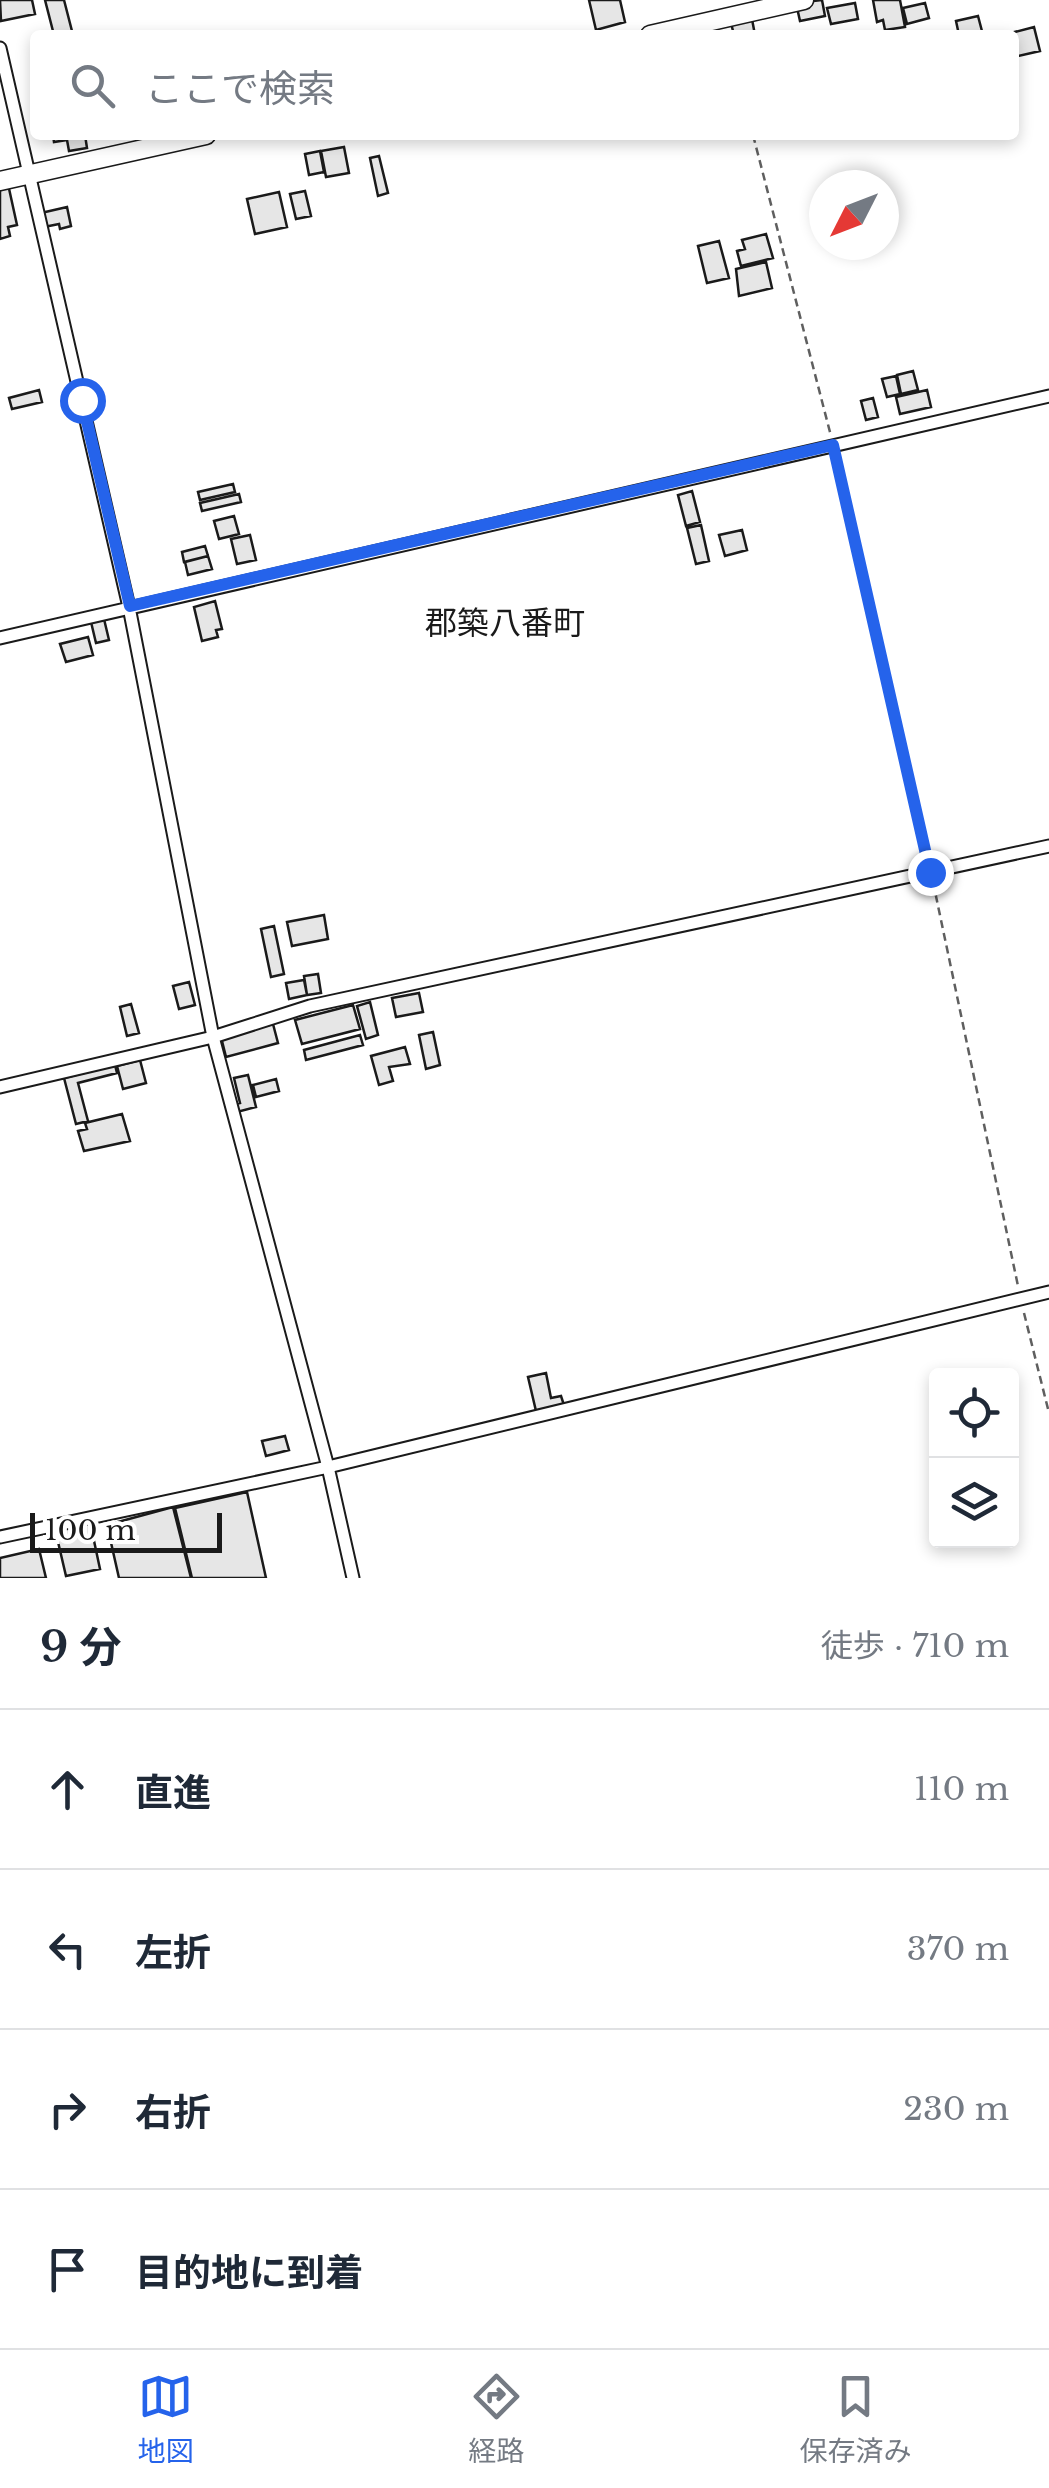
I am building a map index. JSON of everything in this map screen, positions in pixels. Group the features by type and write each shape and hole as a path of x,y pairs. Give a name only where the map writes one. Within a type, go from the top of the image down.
{"main road":[{"path":"672,30 804,0"},
{"path":"0,182 184,140"}],"street":[{"path":"0,48 130,606 213,1037 328,1467 353,1578"},
{"path":"0,638 1049,396"},
{"path":"0,1087 213,1037 310,1006 1049,846"},
{"path":"0,1537 328,1467 1049,1292"}],"path":[{"path":"754,140 833,445 930,872 1020,1298 1049,1413"}],"building":[{"path":"0,0 32,0 35,14 1,21"},
{"path":"45,0 64,0 72,30 53,30"},
{"path":"589,0 620,0 625,22 596,30"},
{"path":"822,0 825,16 800,21 796,3"},
{"path":"873,0 900,0 905,27 885,30 883,20 877,22"},
{"path":"855,3 858,19 831,24 827,8"},
{"path":"925,3 929,18 907,24 903,8"},
{"path":"751,14 754,30 733,30 730,19"},
{"path":"978,16 982,30 958,30 956,21"},
{"path":"1034,27 1040,51 1019,56 1019,31"},
{"path":"67,140 86,140 87,148 69,151"},
{"path":"344,147 349,173 326,177 321,151"},
{"path":"320,151 324,172 309,175 305,154"},
{"path":"379,156 388,193 378,196 370,158"},
{"path":"8,184 17,225 8,227 10,236 0,239 0,185"},
{"path":"305,191 311,216 296,219 290,194"},
{"path":"279,192 287,227 255,234 247,199"},
{"path":"67,207 71,226 44,227 41,213"},
{"path":"766,234 773,258 741,266 737,251 745,249 742,240"},
{"path":"719,241 729,278 707,283 698,246"},
{"path":"766,262 772,288 739,296 736,269"},
{"path":"913,371 918,390 901,394 897,375"},
{"path":"896,376 900,394 887,397 882,379"},
{"path":"39,390 42,402 12,409 9,398"},
{"path":"927,390 931,407 900,414 896,397"},
{"path":"873,398 878,417 866,420 861,401"},
{"path":"233,484 235,492 200,500 198,492"},
{"path":"692,491 700,522 686,526 678,495"},
{"path":"239,494 241,502 202,511 200,503"},
{"path":"234,516 239,534 219,539 214,521"},
{"path":"701,525 709,561 696,564 687,528"},
{"path":"742,530 747,550 725,556 719,535"},
{"path":"250,535 256,560 237,564 231,539"},
{"path":"205,546 208,556 184,562 182,552"},
{"path":"208,556 212,569 188,575 185,562"},
{"path":"215,601 222,629 216,630 218,637 202,641 194,607"},
{"path":"104,619 109,640 96,643 91,622"},
{"path":"88,637 93,655 66,662 60,644"},
{"path":"324,915 328,939 292,946 287,922"},
{"path":"274,926 284,974 271,977 261,929"},
{"path":"318,974 321,993 307,995 304,976"},
{"path":"304,980 307,995 289,999 286,983"},
{"path":"189,982 195,1005 179,1009 173,986"},
{"path":"419,993 423,1012 396,1017 392,998"},
{"path":"370,1002 378,1035 366,1039 357,1006"},
{"path":"131,1004 139,1033 127,1036 120,1007"},
{"path":"353,1005 360,1029 302,1044 295,1020"},
{"path":"273,1024 278,1043 226,1057 221,1037"},
{"path":"433,1032 440,1065 426,1069 419,1035"},
{"path":"360,1035 363,1045 306,1060 304,1050"},
{"path":"405,1047 410,1064 389,1067 393,1081 379,1085 371,1056"},
{"path":"140,1060 146,1083 123,1089 117,1066"},
{"path":"115,1065 117,1073 78,1083 88,1121 76,1124 64,1078"},
{"path":"248,1075 256,1107 237,1112 235,1104 240,1103 234,1078"},
{"path":"276,1079 279,1091 256,1097 253,1085"},
{"path":"122,1114 130,1141 84,1151 78,1131 87,1129 85,1123"},
{"path":"546,1373 551,1398 561,1396 564,1405 536,1411 528,1377"},
{"path":"285,1436 289,1450 266,1456 262,1441"},
{"path":"247,1492 266,1578 192,1578 175,1508"},
{"path":"173,1507 191,1578 119,1578 107,1525"},
{"path":"90,1522 100,1569 66,1576 55,1529"},
{"path":"39,1549 46,1578 0,1578 0,1558"}],"district":[{"name":"郡築八番町","path":"505,623"}],"route":[{"path":"82,400 130,606 833,445 930,872"}]}
